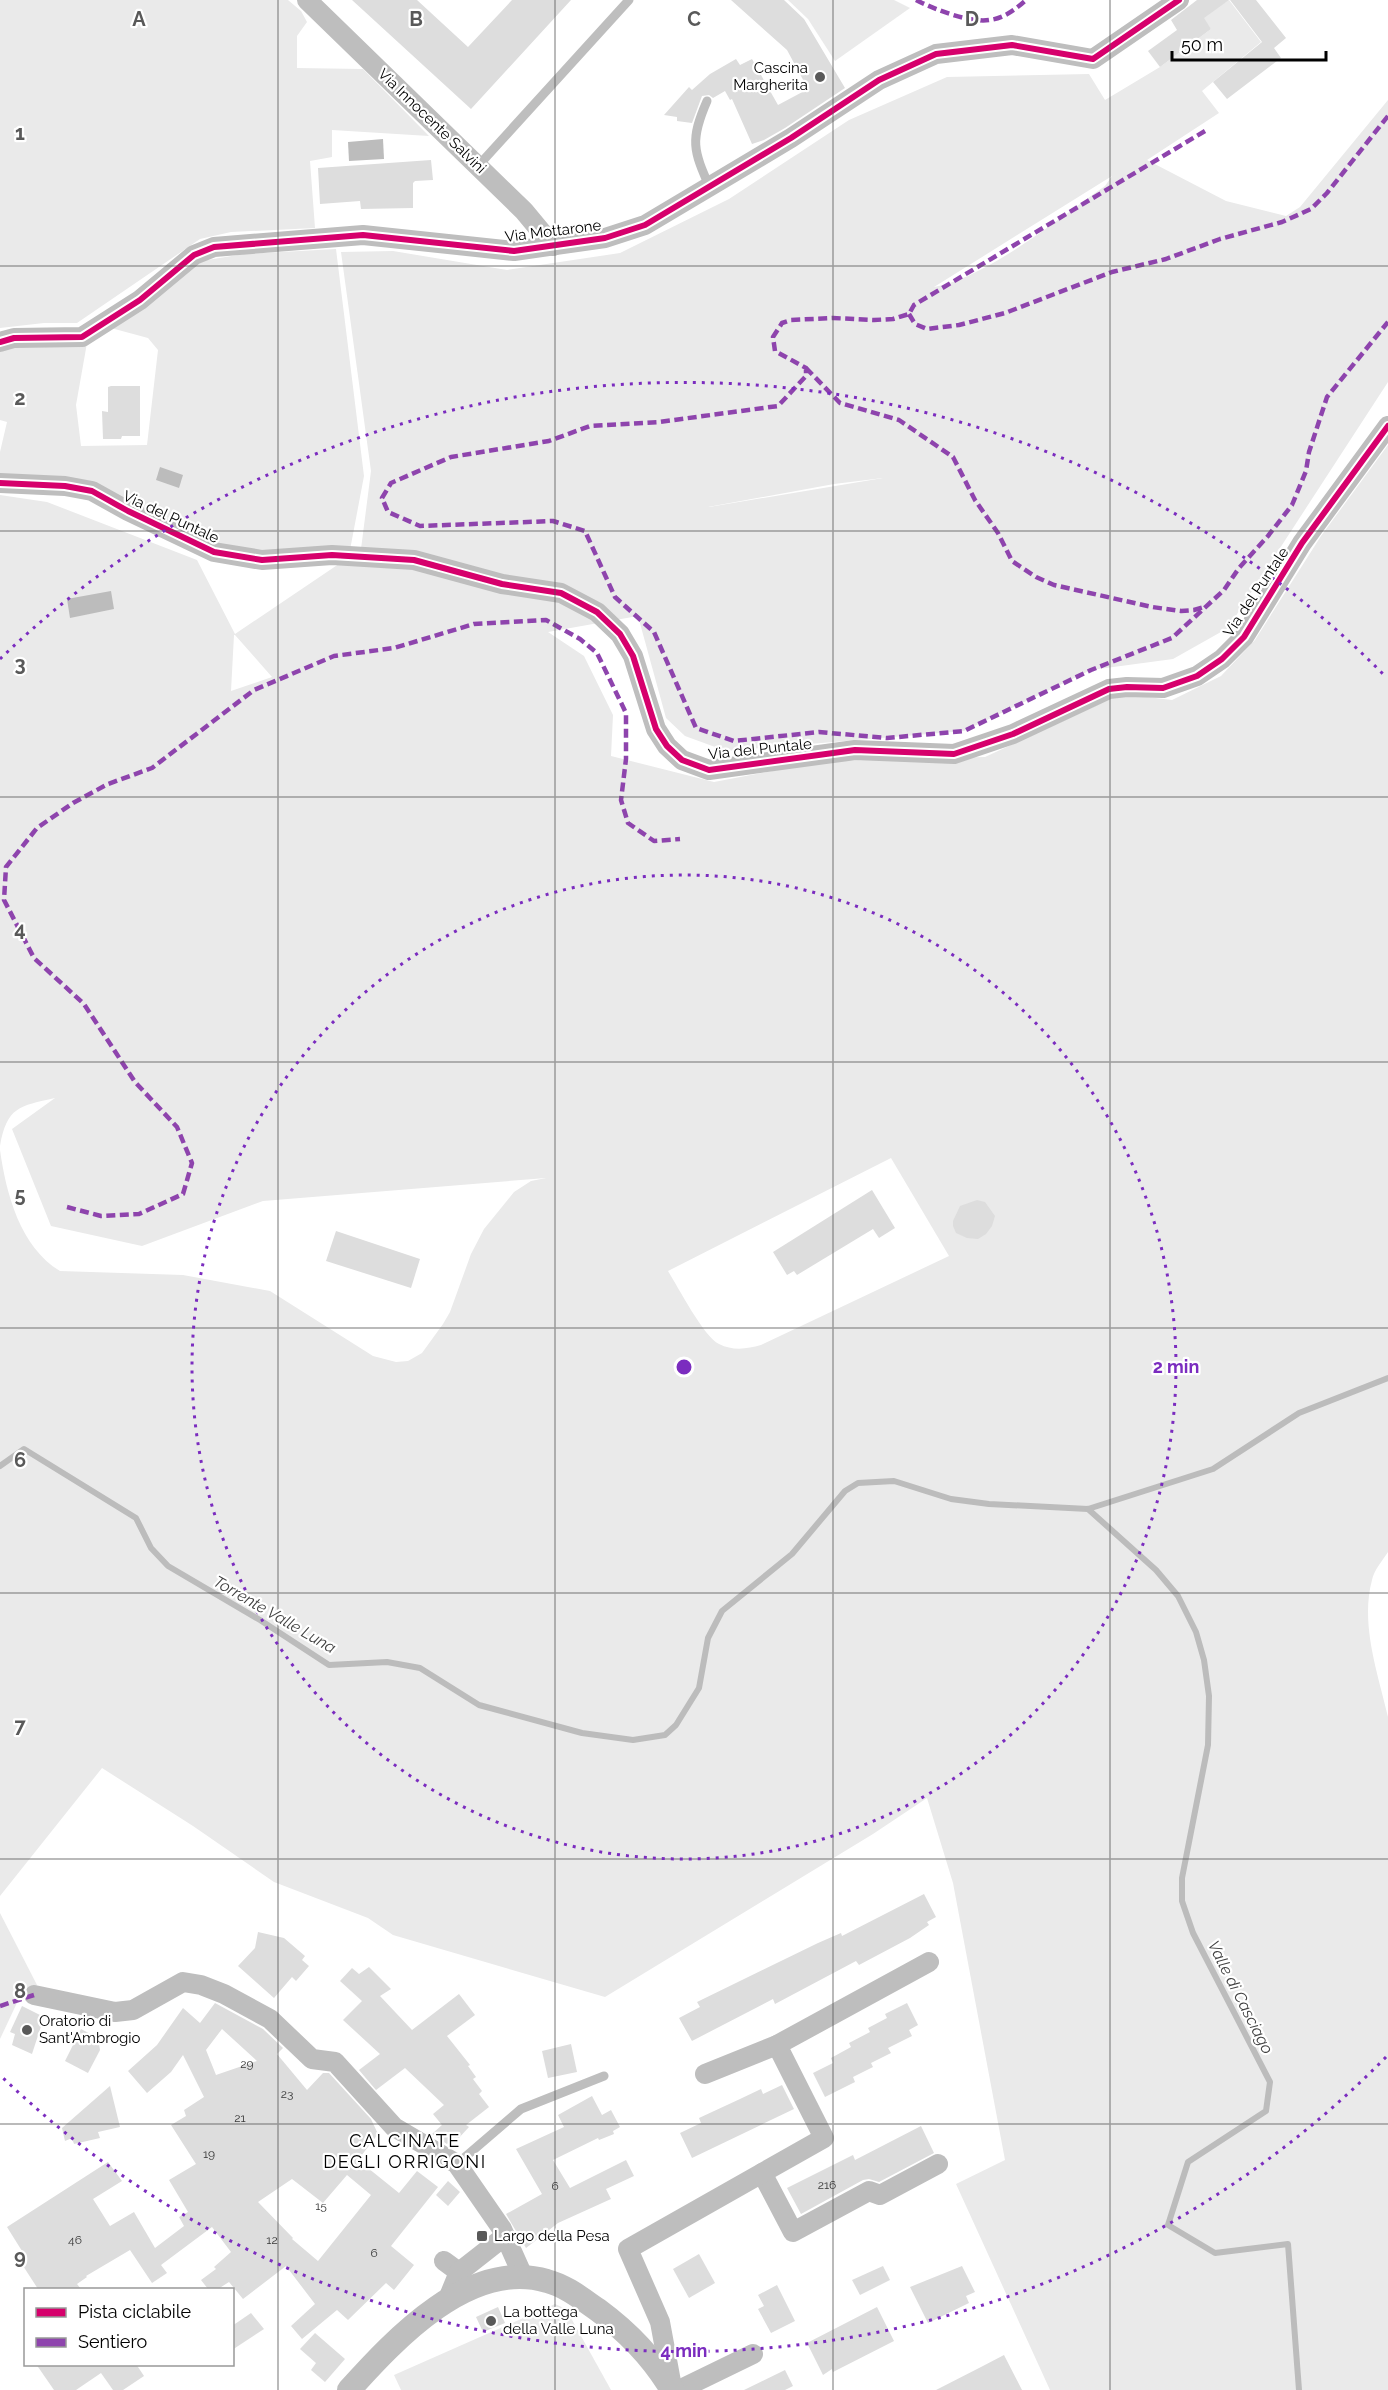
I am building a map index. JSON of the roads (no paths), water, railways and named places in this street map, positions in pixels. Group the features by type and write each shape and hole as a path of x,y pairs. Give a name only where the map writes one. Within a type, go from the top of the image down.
{"street":[{"name":"Via Innocente Salvini","path":"307,0 524,211 553,246"},
{"name":"Via Mottarone","path":"0,342 14,338 82,337 140,300 194,255 214,247 363,235 514,251 605,238 645,225 710,188 879,80 936,54 1012,45 1093,59 1179,0"},
{"name":"Via del Puntale","path":"0,483 65,486 92,491 214,552 262,560 332,555 414,560 502,584 561,593 597,612 620,634 633,656 656,729 682,760 709,770 855,750 954,754 1013,734 1109,689 1163,688 1197,676 1222,659 1244,638 1302,543 1388,426"},
{"path":"705,2074 777,2045 929,1962"},
{"path":"34,1995 115,2012 133,2010 183,1982 201,1985 224,1994 270,2019 312,2059 335,2062 394,2127 457,2164 505,2236 524,2276"},
{"path":"672,2390 660,2322 628,2249 824,2138 777,2045"},
{"path":"762,2173 794,2232 869,2191 880,2195 938,2163"},
{"path":"448,2299 452,2266 505,2236"},
{"path":"349,2390 392,2344 448,2299 485,2282 524,2276 547,2281 575,2294 619,2326 647,2354 672,2390"},
{"path":"647,2354 660,2322"},
{"path":"679,2390 753,2354"}],"lane":[{"path":"478,166 629,0"},
{"path":"706,101 698,121 694,141 700,165 710,188"},
{"path":"457,2164 521,2109 604,2076"}],"waterway":[{"name":"Torrente Valle Luna","path":"0,1466 24,1449 136,1518 151,1548 168,1566 260,1620 329,1665 387,1662 420,1668 479,1705 582,1733 633,1740 665,1735 676,1725 699,1688 708,1638 722,1611 792,1554 845,1491 858,1483 894,1481 951,1499 989,1504 1088,1509 1213,1469 1299,1413 1388,1378"},
{"name":"Valle di Casciago","path":"1088,1509 1156,1570 1178,1596 1196,1632 1204,1660 1209,1696 1208,1745 1182,1878 1182,1901 1193,1933 1270,2082 1266,2111 1188,2162 1168,2225 1215,2253 1288,2244 1299,2390"}],"place":[{"name":"Cascina Margherita","path":"820,77"},
{"name":"Oratorio di Sant'Ambrogio","path":"27,2030"},
{"name":"Largo della Pesa","path":"482,2236"},
{"name":"La bottega della Valle Luna","path":"491,2321"}],"district":[{"name":"CALCINATE DEGLI ORRIGONI","path":"405,2151"}]}
